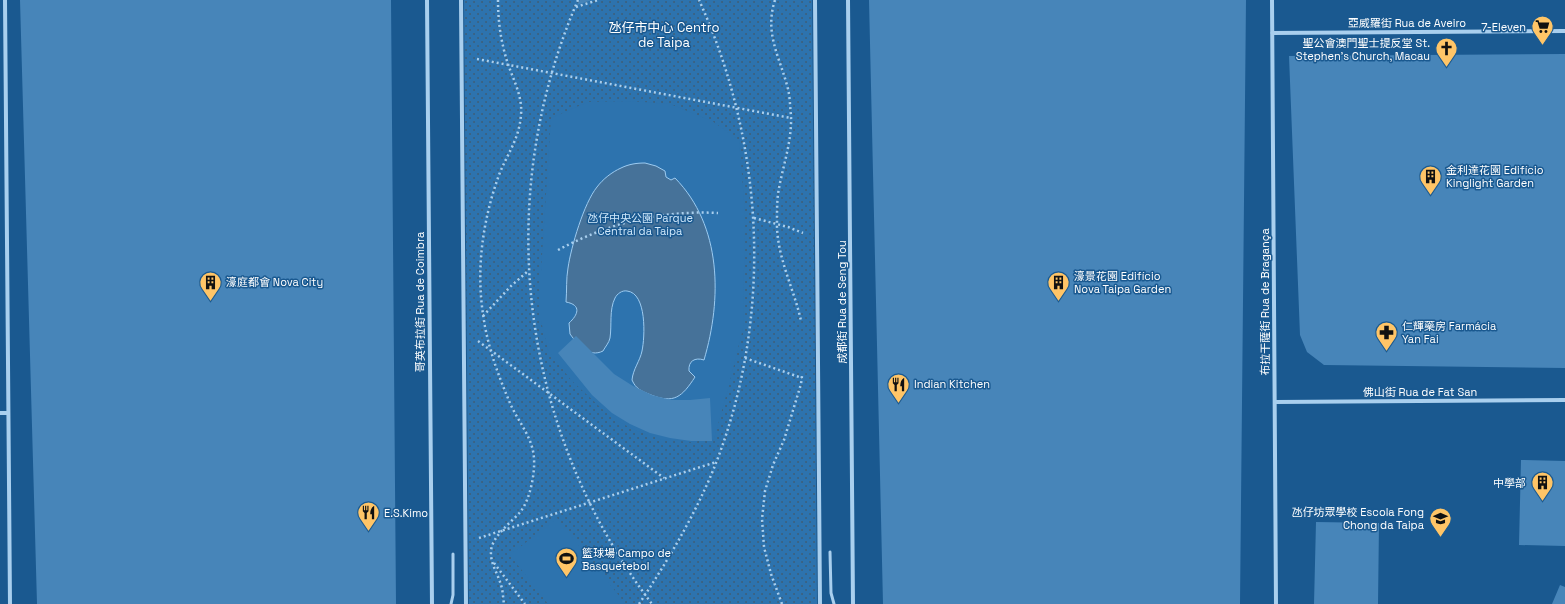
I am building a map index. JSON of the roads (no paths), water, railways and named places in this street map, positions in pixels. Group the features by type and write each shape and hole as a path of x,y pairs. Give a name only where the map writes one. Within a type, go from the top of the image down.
{"street":[{"path":"5,0 10,604"},
{"name":"哥英布拉街 Rua de Coimbra","path":"427,0 432,604"},
{"path":"461,0 466,604"},
{"path":"815,0 820,604"},
{"name":"成都街 Rua de Seng Tou","path":"848,0 853,604"},
{"name":"布拉干薩街 Rua de Bragança","path":"1272,0 1276,604"},
{"name":"亞威羅街 Rua de Aveiro","path":"1272,33 1565,31"},
{"path":"0,42 5,42"},
{"name":"佛山街 Rua de Fat San","path":"1275,402 1565,400"},
{"path":"0,413 8,413"}],"lane":[{"path":"830,552 831,593 834,604"},
{"path":"451,604 453,595 452,554"}],"place":[{"name":"7-Eleven","path":"1542,46"},
{"name":"聖公會澳門聖士提反堂 St. Stephen's Church, Macau","path":"1446,68"},
{"name":"金利達花園 Edifício Kinglight Garden","path":"1430,196"},
{"name":"濠庭都會 Nova City","path":"211,302"},
{"name":"濠景花園 Edifício Nova Taipa Garden","path":"1059,302"},
{"name":"仁輝藥房 Farmácia Yan Fai","path":"1386,352"},
{"name":"Indian Kitchen","path":"898,404"},
{"name":"中學部","path":"1542,502"},
{"name":"E.S.Kimo","path":"369,532"},
{"name":"氹仔坊眾學校 Escola Fong Chong da Taipa","path":"1440,538"},
{"name":"籃球場 Campo de Basquetebol","path":"567,578"}],"district":[{"name":"氹仔市中心 Centro de Taipa","path":"664,34"}],"park label":[{"name":"氹仔中央公園 Parque Central da Taipa","path":"640,224"}]}
